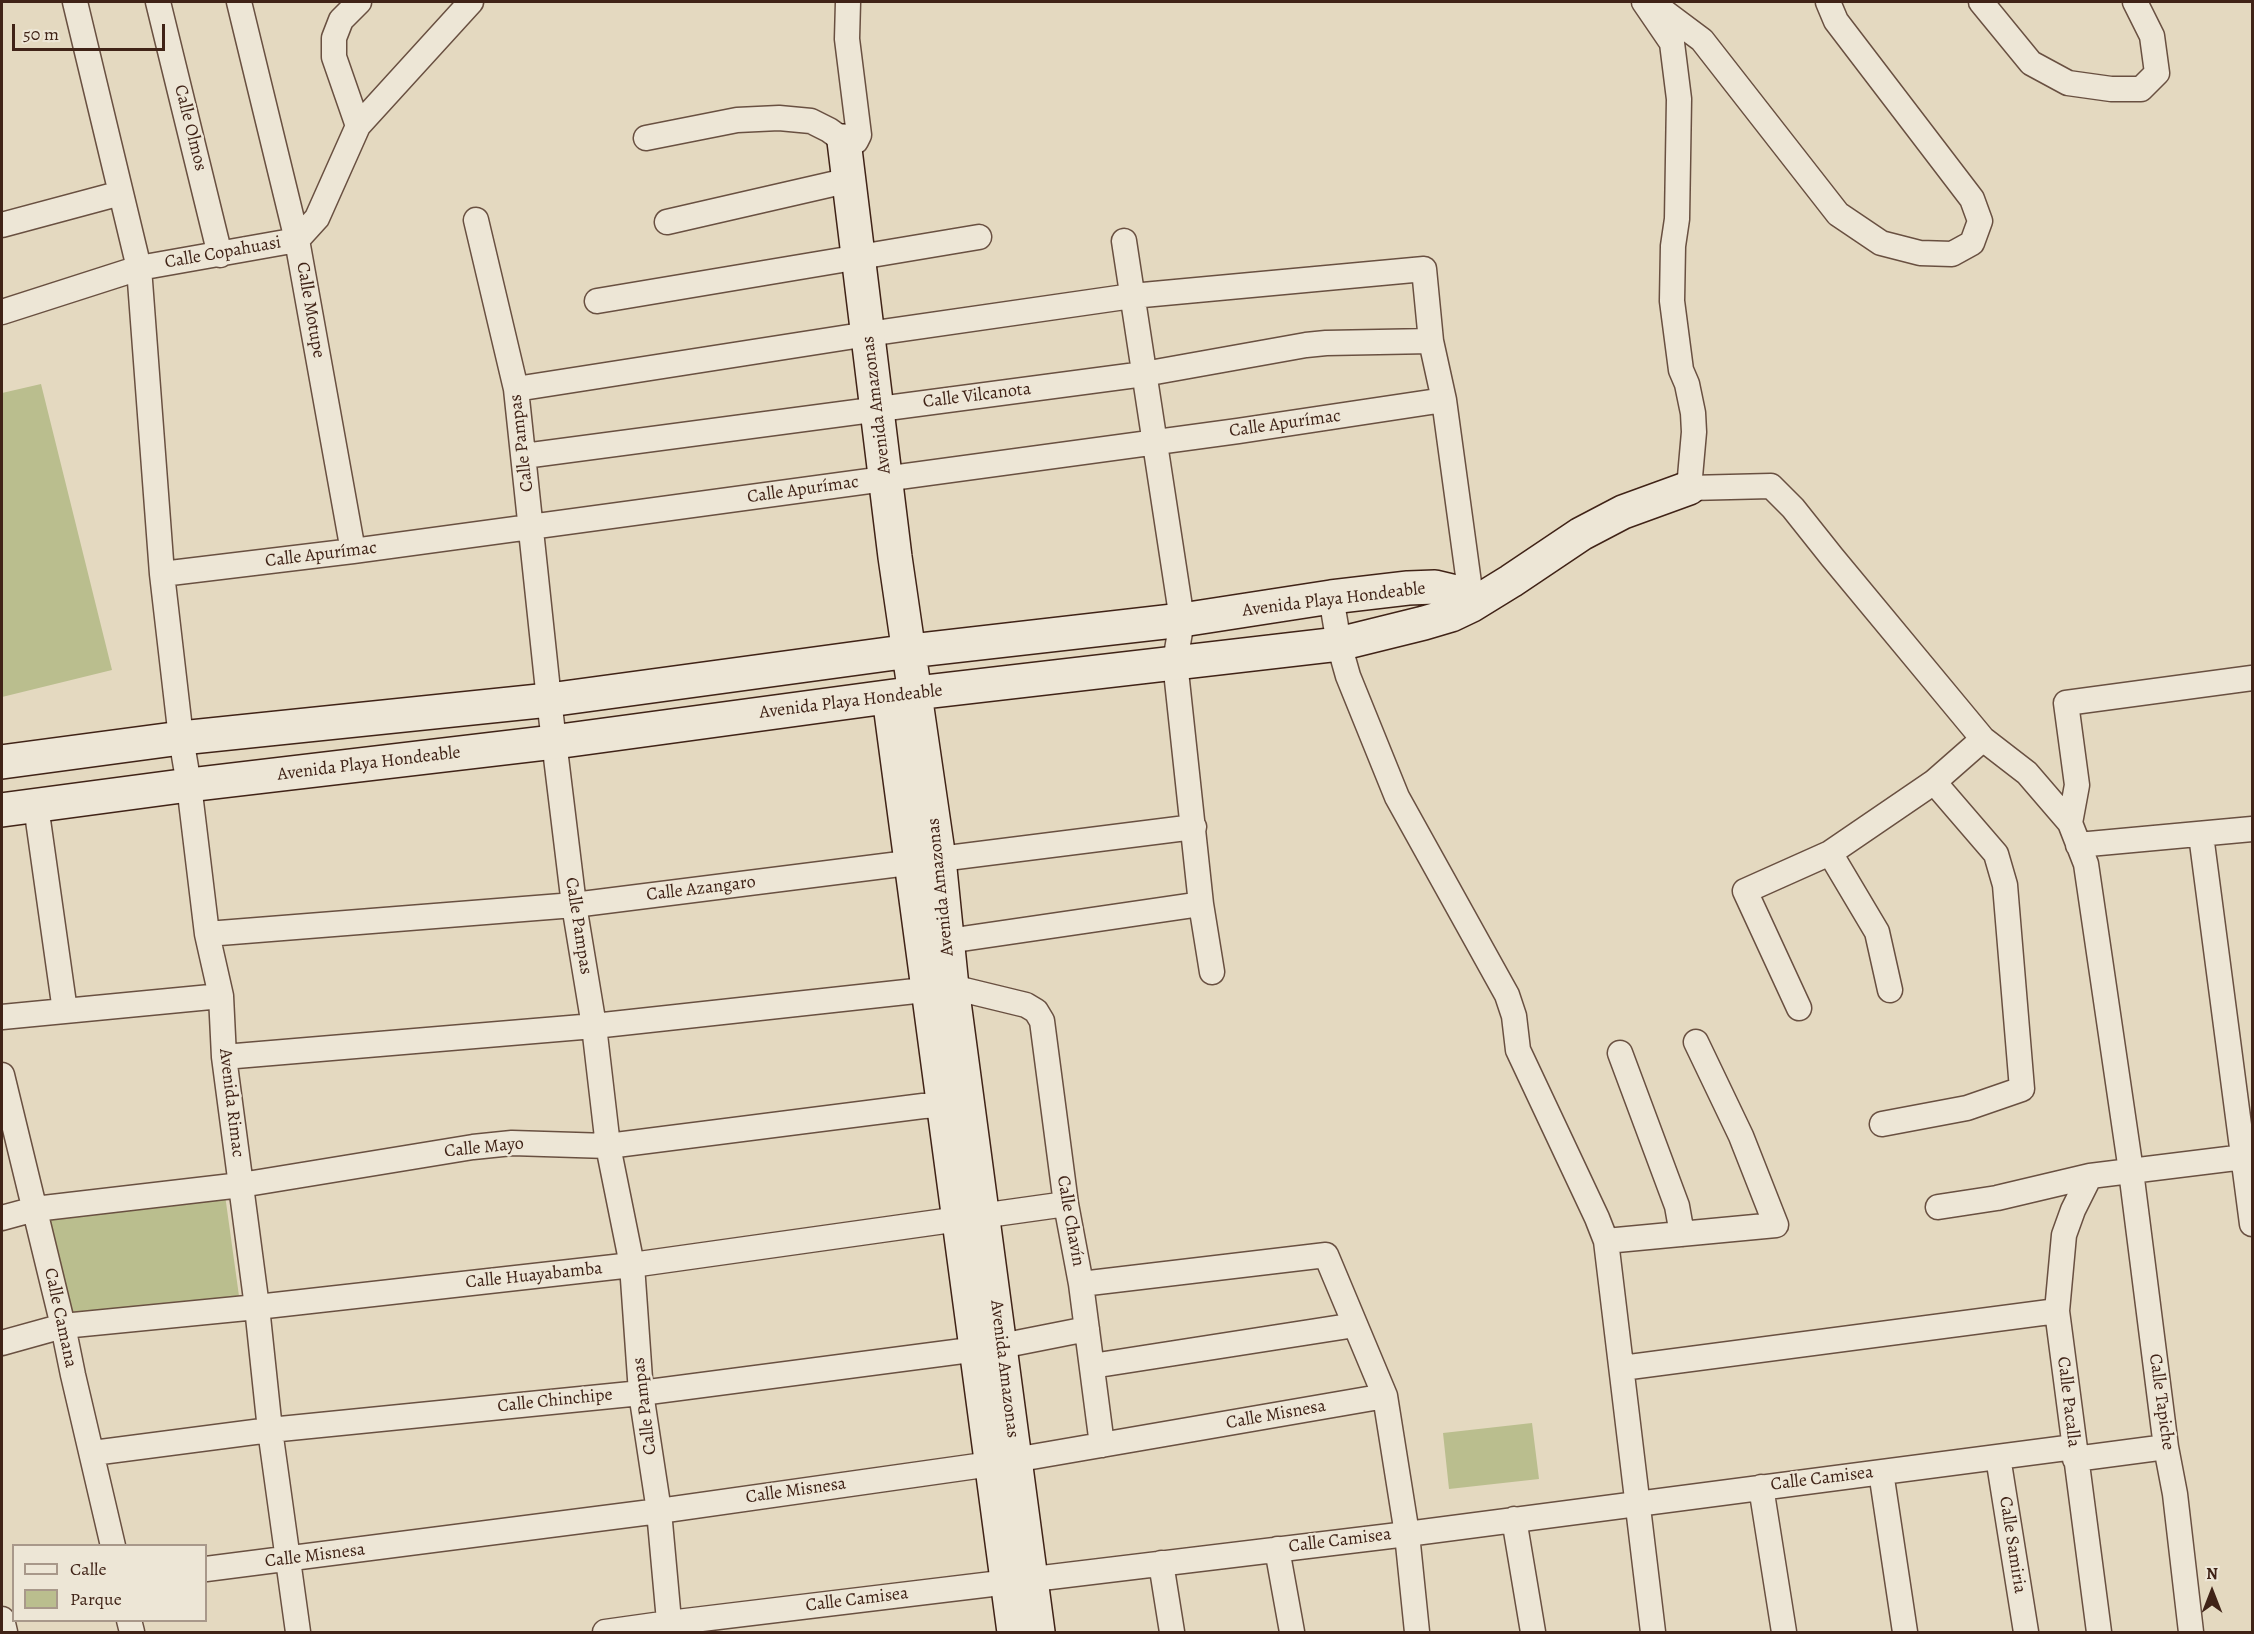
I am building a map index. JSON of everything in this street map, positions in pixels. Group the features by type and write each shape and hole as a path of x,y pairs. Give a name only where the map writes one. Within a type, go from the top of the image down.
{"street":[{"name":"Avenida Rimac","path":"75,2 139,268 162,574 181,738 189,784 207,934 221,996 224,1056 258,1307 270,1430 298,1632"},
{"name":"Calle Olmos","path":"158,2 220,255"},
{"name":"Calle Motupe","path":"239,2 297,240 353,551"},
{"path":"358,126 334,57 334,38 341,20 359,2"},
{"name":"Calle Copahuasi","path":"2,312 139,268 297,240 317,218 358,126 471,2"},
{"path":"646,138 737,120 779,118 811,122 829,130 844,141 854,143 859,135 847,39 848,2"},
{"path":"1644,2 1672,43 1679,99 1678,188 1672,302 1681,370 1693,413 1694,432 1689,488"},
{"path":"1651,2 1702,40 1838,214 1881,243 1920,252 1952,254 1972,243 1980,221 1972,199 1836,21 1828,2"},
{"path":"1981,2 2031,63 2068,83 2111,89 2141,89 2157,73 2152,36 2135,2"},
{"name":"Avenida Amazonas","path":"844,141 910,651 902,695 1019,1580 1014,1632"},
{"path":"668,222 850,180"},
{"path":"2,225 121,193"},
{"name":"Calle Pampas","path":"476,220 516,389 549,700 574,905 594,1026 608,1146 632,1265 641,1393 659,1511 670,1628"},
{"path":"597,301 979,237"},
{"path":"1124,241 1182,620 1175,662 1201,904 1212,972"},
{"path":"516,389 868,334 1132,296 1424,269 1431,341 1444,400 1472,605 1581,534 1623,512 1689,488 1771,486 1793,508 1983,739 2027,773 2074,834"},
{"name":"Calle Vilcanota","path":"524,456 1144,374 1306,345 1431,341"},
{"name":"Calle Apurímac","path":"162,574 532,527 1444,400"},
{"name":"Avenida Playa Hondeable","path":"2,762 181,738 549,700 910,651 1182,620 1331,597 1408,588 1435,587 1456,592 1472,605 1451,615 1424,623 1339,644 902,695 554,742 189,784 2,810"},
{"path":"1331,597 1339,644 1348,676 1397,797 1507,995 1514,1016 1518,1050 1606,1241 1653,1632"},
{"path":"2074,834 2077,785 2066,703 2253,678"},
{"path":"1799,1008 1745,891 1830,853 1934,782 1983,739"},
{"path":"1882,1124 1967,1108 2022,1089 2005,885 1996,854 1934,782"},
{"path":"36,806 65,1011"},
{"name":"Calle Azangaro","path":"207,934 574,905 1194,827"},
{"path":"2074,834 2201,835 2253,829"},
{"name":"Calle Tapiche","path":"2074,834 2086,864 2131,1171 2166,1447 2175,1494 2191,1632"},
{"path":"2201,835 2248,1156 2253,1224"},
{"path":"1830,853 1877,932 1890,990"},
{"name":"Avenida Amazonas","path":"925,860 948,941 940,988"},
{"path":"948,941 1201,904"},
{"path":"224,1056 594,1026 940,988"},
{"name":"Calle Chavín","path":"940,988 1026,1005 1036,1011 1042,1021 1066,1204 1081,1284 1102,1445"},
{"path":"2,1017 221,996"},
{"path":"1606,1241 1776,1225 1741,1136 1696,1042"},
{"path":"1620,1053 1677,1206 1682,1234"},
{"name":"Calle Camana","path":"3,1086 35,1209 113,1544"},
{"name":"Calle Mayo","path":"2,1218 35,1209 241,1185 512,1143 608,1146 923,1106 956,1105"},
{"path":"1938,1207 1997,1198 2090,1176 2248,1156"},
{"name":"Calle Pacalla","path":"2090,1176 2064,1234 2057,1311 2099,1632"},
{"name":"Calle Huayabamba","path":"2,1343 63,1326 258,1307 632,1265 1066,1204"},
{"path":"1081,1284 1326,1256 1385,1396 1407,1533 1417,1632"},
{"path":"1622,1368 2057,1311"},
{"path":"1092,1366 1355,1325"},
{"name":"Calle Chinchipe","path":"93,1453 270,1430 641,1393 988,1347 1087,1329"},
{"name":"Calle Misnesa","path":"207,1569 659,1511 1004,1462 1385,1396"},
{"name":"Calle Camisea","path":"605,1632 670,1628 1019,1580 1998,1457 2166,1447"},
{"name":"Calle Samiria","path":"1998,1457 2026,1632"},
{"path":"1881,1472 1905,1632"},
{"path":"1761,1487 1784,1632"},
{"path":"1514,1519 1533,1632"},
{"path":"1277,1549 1292,1632"},
{"path":"1161,1563 1172,1632"},
{"name":"Avenida Amazonas","path":"1019,1580 1038,1632"},
{"path":"2,1619 5,1632"}],"green space":[{"path":"41,384 112,670 2,697 2,393"},
{"path":"225,1195 239,1296 73,1316 47,1213"},
{"path":"1532,1423 1539,1479 1449,1489 1443,1433"}]}
